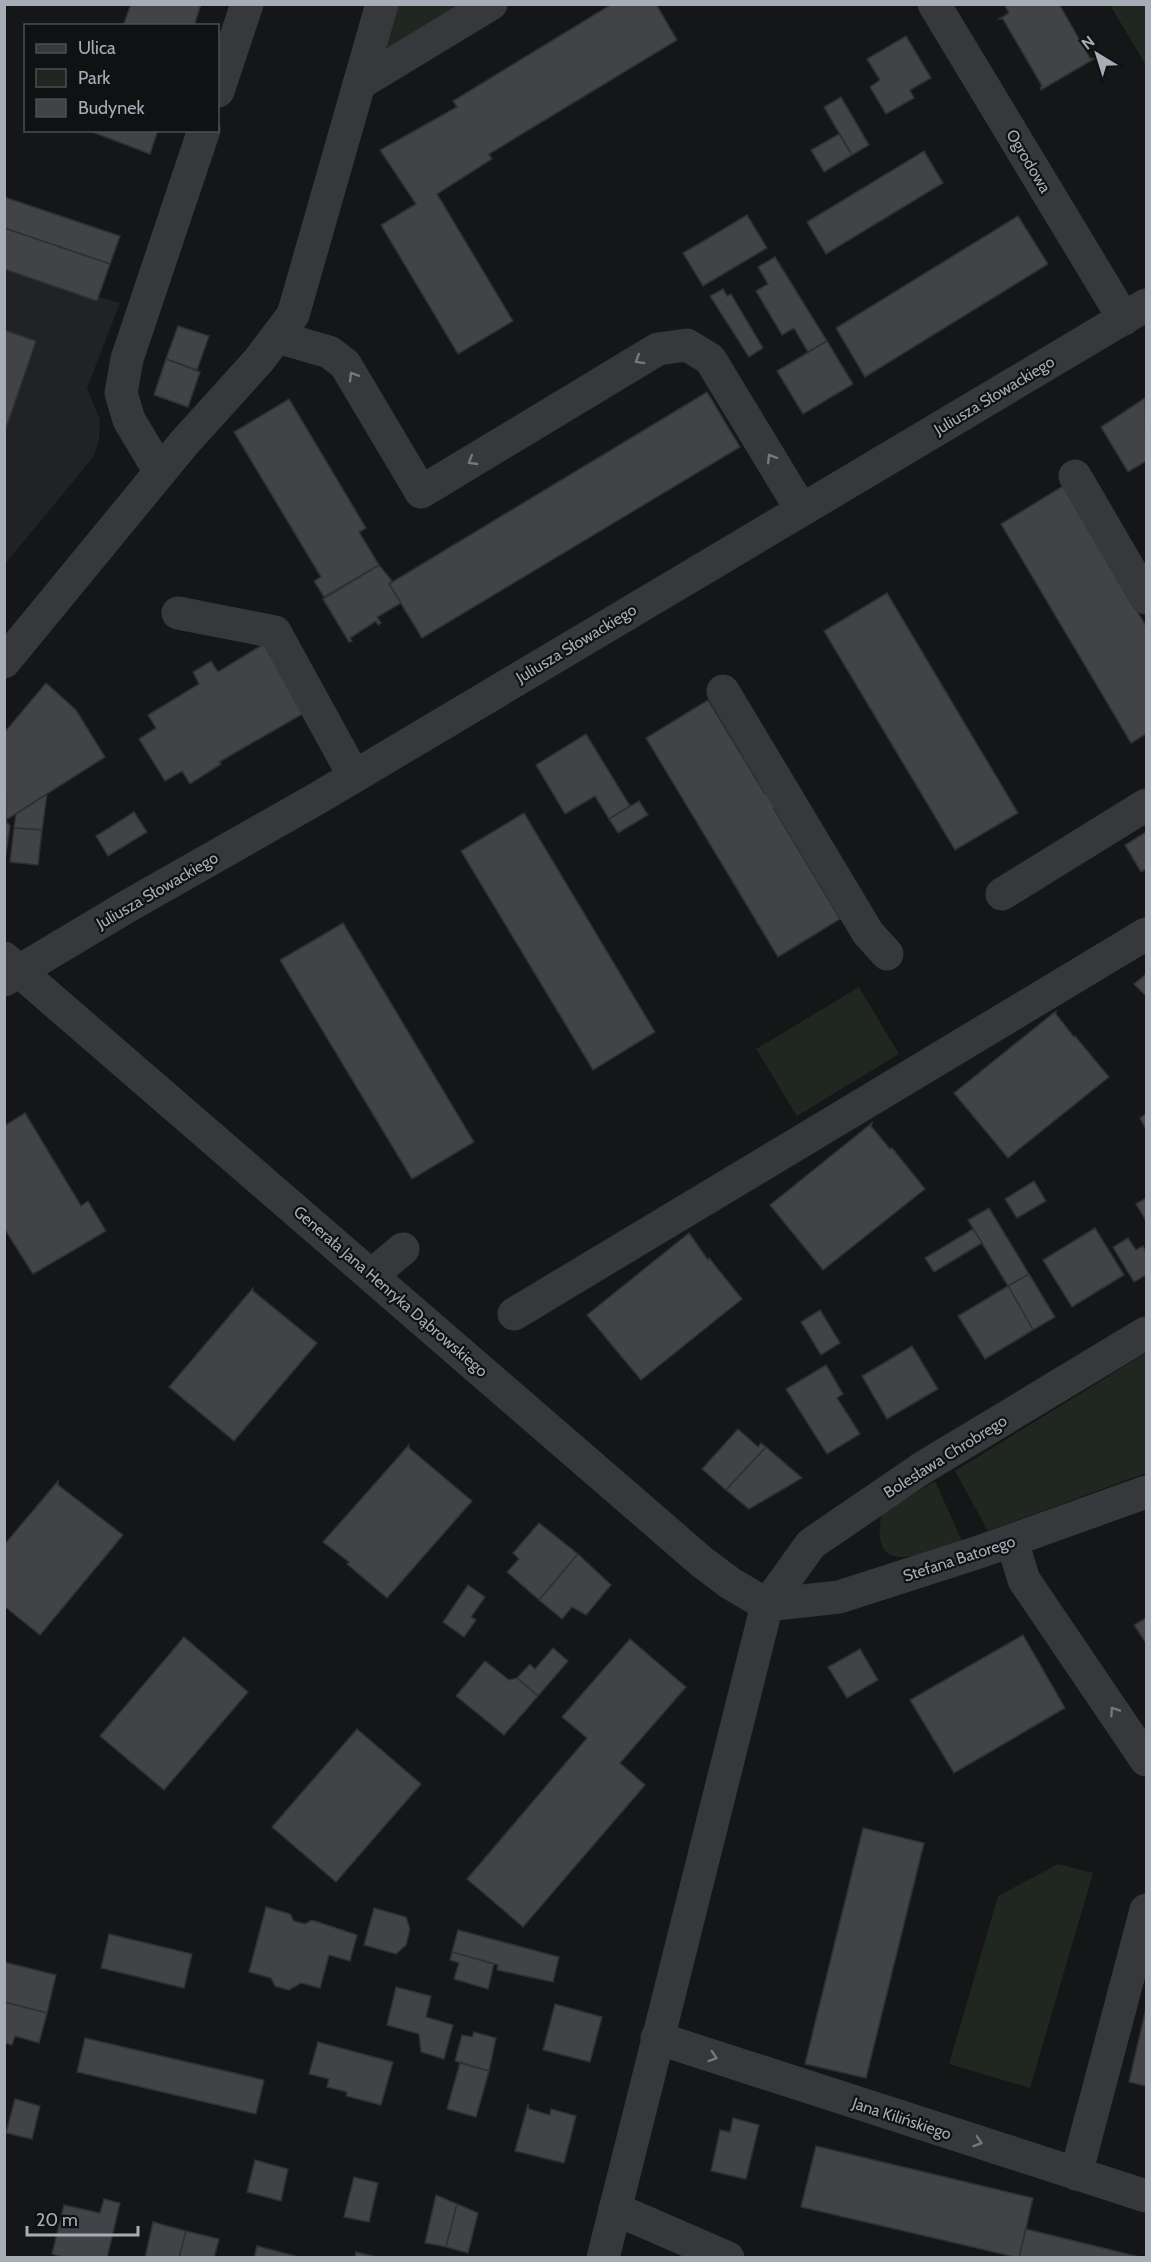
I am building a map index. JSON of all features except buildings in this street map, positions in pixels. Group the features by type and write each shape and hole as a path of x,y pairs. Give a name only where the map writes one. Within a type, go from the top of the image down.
{"street":[{"path":"219,88 247,4"},
{"path":"4,662 160,472 277,338 293,315 382,4"},
{"name":"Ogrodowa","path":"934,4 1135,312"},
{"path":"359,84 487,6"},
{"path":"160,472 129,420 122,393 127,359 203,132"},
{"name":"Juliusza Słowackiego","path":"9,970 354,776 1135,312"},
{"path":"277,338 329,352 345,364 421,492 658,349 687,345 710,359 801,509"},
{"path":"1075,476 1146,598"},
{"path":"178,613 275,632 354,776"},
{"path":"723,692 868,933 887,954"},
{"path":"1002,894 1146,805"},
{"path":"514,1314 1146,934"},
{"name":"Generała Jana Henryka Dąbrowskiego","path":"9,970 372,1275 702,1562 730,1583 767,1605"},
{"path":"372,1275 403,1249"},
{"name":"Bolesława Chrobrego","path":"767,1605 811,1544 922,1468 1146,1333"},
{"name":"Stefana Batorego","path":"767,1605 839,1597 1012,1541 1146,1492"},
{"path":"1012,1541 1024,1580 1146,1760"},
{"path":"603,2258 767,1605"},
{"path":"1077,2174 1146,1910"},
{"name":"Jana Kilińskiego","path":"657,2038 1146,2196"},
{"path":"615,2209 728,2258"}],"shaded area":[{"path":"5,269 120,303 87,388 100,420 99,440 94,456 5,564"}],"green space":[{"path":"395,5 456,5 427,32 388,49 385,40"},
{"path":"1110,5 1146,5 1146,65"},
{"path":"859,987 899,1054 797,1116 756,1049"},
{"path":"1146,1353 1146,1473 988,1531 955,1471"},
{"path":"935,1481 962,1541 917,1555 903,1557 891,1555 883,1548 880,1534 882,1513"},
{"path":"1058,1864 1093,1873 1030,2088 949,2064 998,1896"}]}
